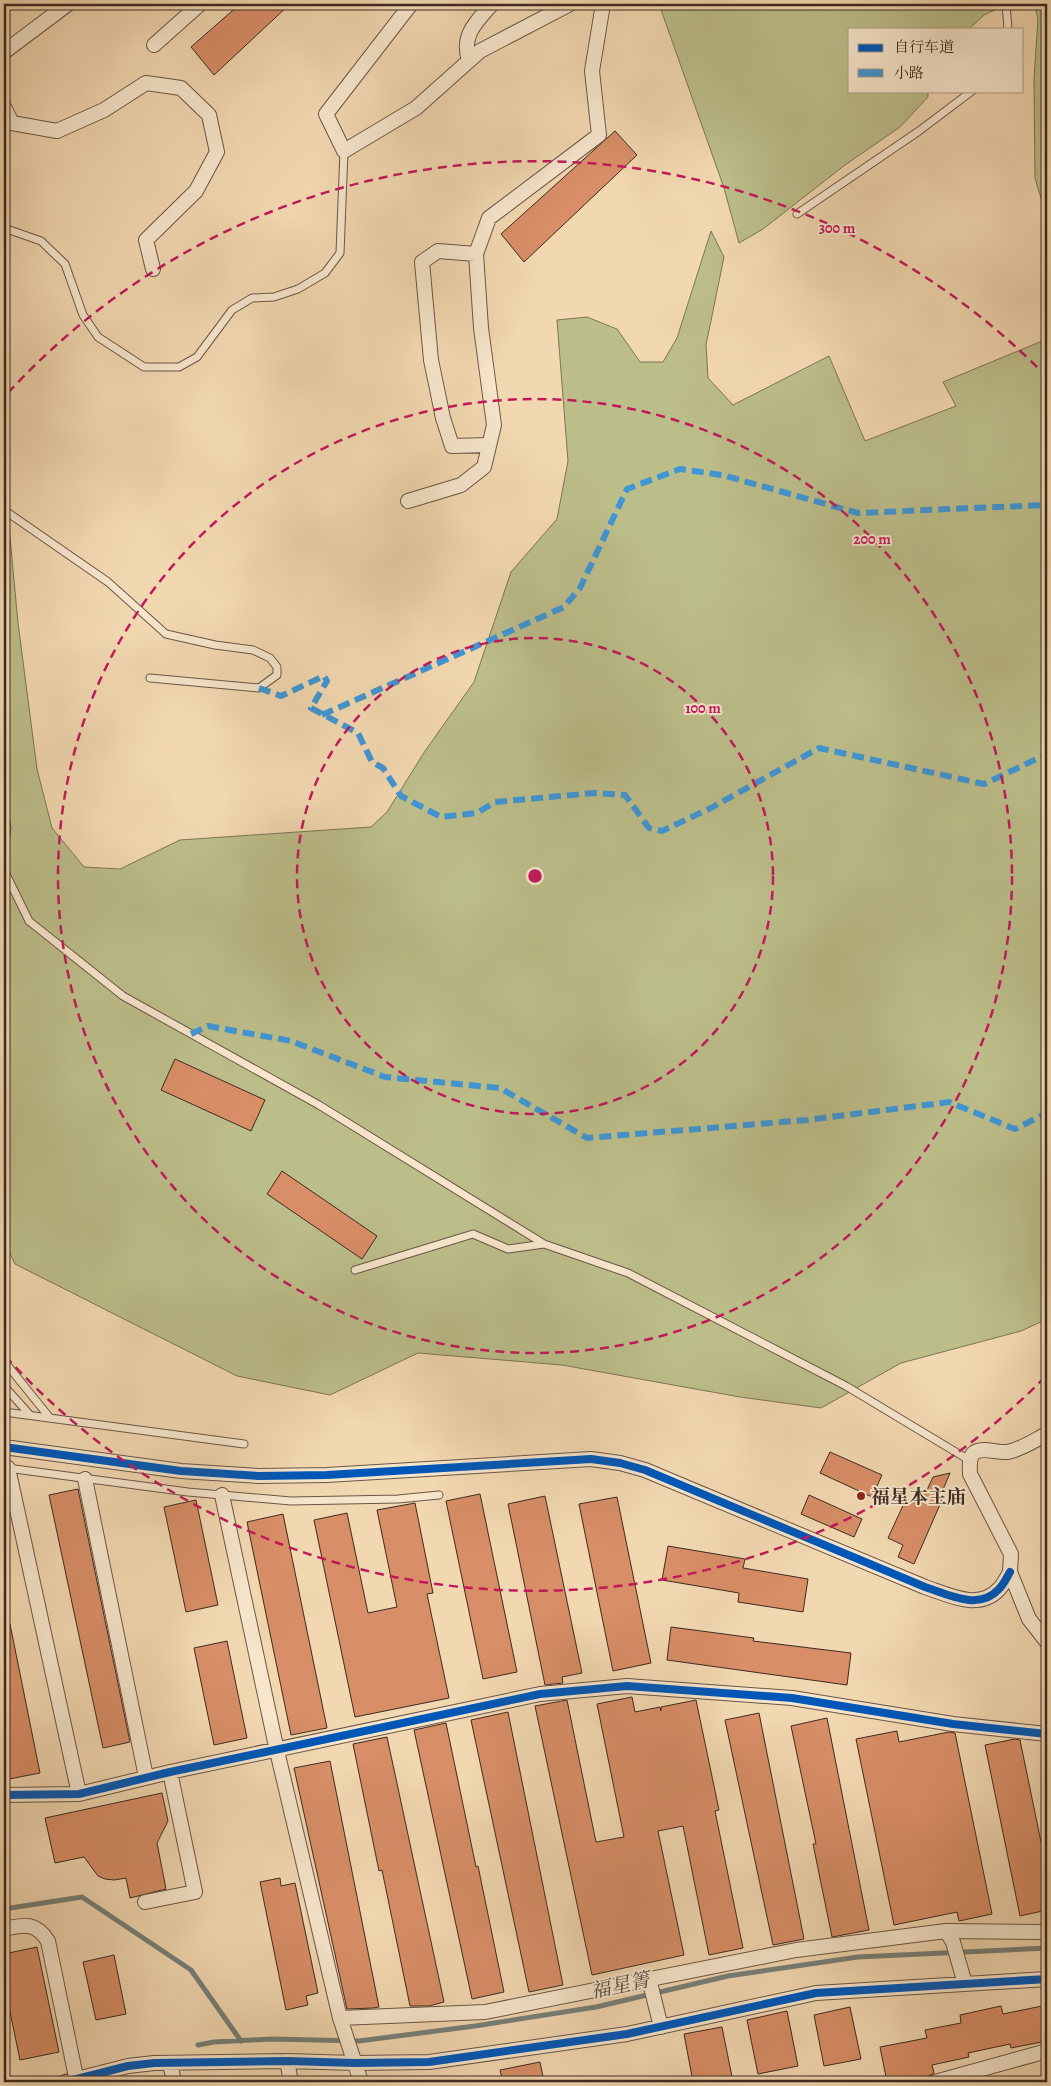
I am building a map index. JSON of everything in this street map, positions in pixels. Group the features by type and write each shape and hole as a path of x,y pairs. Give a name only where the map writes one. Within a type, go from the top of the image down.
{"street":[{"path":"4,52 68,4"},
{"path":"154,45 200,4"},
{"path":"411,4 326,114 344,151 416,108 480,51 570,4"},
{"path":"469,61 466,52 470,30 492,4"},
{"path":"408,501 461,485 484,467 494,425 480,328 476,254 489,218 599,135 592,71 603,4"},
{"path":"4,107 12,123 58,131 104,110 146,83 181,88 208,115 217,152 196,191 146,240 153,269"},
{"path":"476,254 438,251 422,262 431,360 443,418 452,446 489,445"},
{"path":"1047,1434 1008,1452 984,1450 975,1452 970,1460 970,1474 1011,1554 1010,1572 1029,1619 1047,1642"},
{"path":"4,1447 181,1472 259,1476 591,1459 620,1463 645,1470 925,1587 968,1601 985,1599 999,1589 1010,1572"},
{"path":"6,1468 79,1794"},
{"path":"86,1479 146,1777"},
{"path":"222,1495 277,1751 342,2023 361,2082"},
{"path":"4,1795 79,1794 146,1777 277,1751 540,1694 627,1686 792,1698 953,1724 1047,1734"},
{"path":"146,1902 194,1892 170,1772"},
{"path":"4,1929 24,1925 33,1927 39,1930 48,1940 72,2081 128,2066 170,2063 287,2061 355,2063 429,2062 618,2035 816,1993 1047,1979"},
{"path":"342,2023 485,2012 648,1982 796,1950 949,1936 1047,1932"},
{"path":"949,1936 965,1984"},
{"path":"648,1982 660,2027"},
{"path":"935,2082 1047,2051"},
{"path":"287,2061 292,2082"},
{"path":"170,2063 174,2082"}],"lane":[{"path":"1006,4 1008,28"},
{"path":"797,214 919,131 971,92"},
{"path":"4,228 41,241 65,264 83,315 98,337 144,367 179,367 196,357 232,310 252,298 274,297 298,289 325,273 340,253 344,151"},
{"path":"4,510 108,582 166,634 215,646 254,650 270,658 277,667 277,675 259,688 150,678"},
{"path":"4,816 6,827 4,849"},
{"path":"4,870 29,920 124,996 319,1104 544,1244 628,1273 846,1386 970,1460"},
{"path":"355,1270 473,1234 508,1250 544,1244"},
{"path":"4,1360 50,1418"},
{"path":"4,1386 30,1415"},
{"path":"4,1412 244,1444"},
{"path":"6,1468 222,1495 291,1501 439,1495"}],"green space":[{"path":"659,4 1007,4 984,15 970,28 848,28 848,92 928,92 928,97 900,127 845,165 763,229 739,243 724,188"},
{"path":"1034,4 1047,4 1047,218 1035,178 1034,79 1038,18"},
{"path":"711,231 724,257 706,345 708,378 733,405 829,356 865,441 956,406 943,382 1047,339 1047,1319 1021,1331 901,1363 821,1408 740,1397 562,1365 418,1353 330,1395 237,1376 15,1264 4,1241 4,525 9,527 18,623 37,769 52,828 84,867 120,869 180,840 371,827 387,812 425,751 474,682 511,572 557,519 568,461 557,320 587,317 617,329 640,362 663,362 677,338"}],"building":[{"path":"240,4 290,4 214,75 191,47"},
{"path":"615,131 637,155 524,262 501,234"},
{"path":"175,1059 265,1100 251,1131 161,1090"},
{"path":"282,1171 377,1236 362,1259 267,1194"},
{"path":"830,1452 882,1475 872,1497 820,1473"},
{"path":"950,1473 939,1499 942,1500 914,1564 898,1557 903,1545 888,1538 906,1499 920,1505 933,1477"},
{"path":"78,1489 130,1742 103,1748 49,1495"},
{"path":"480,1494 517,1672 483,1679 446,1501"},
{"path":"809,1495 862,1519 854,1537 801,1514"},
{"path":"545,1496 582,1673 562,1677 563,1683 545,1685 508,1504"},
{"path":"617,1497 651,1663 613,1671 579,1504"},
{"path":"196,1500 218,1605 186,1612 164,1507"},
{"path":"415,1503 433,1593 427,1594 449,1698 355,1717 314,1520 347,1513 368,1613 397,1607 377,1510"},
{"path":"283,1514 327,1728 291,1735 247,1522"},
{"path":"668,1546 745,1559 743,1568 808,1579 803,1612 738,1602 739,1593 662,1580"},
{"path":"10,1624 40,1773 4,1780 4,1625"},
{"path":"671,1627 754,1638 753,1641 851,1653 847,1685 667,1660"},
{"path":"227,1641 247,1738 214,1745 194,1648"},
{"path":"632,1697 635,1712 660,1707 661,1711 661,1707 696,1700 719,1810 715,1811 743,1948 709,1955 683,1826 658,1831 684,1955 592,1975 535,1706 567,1700 596,1842 624,1837 597,1704"},
{"path":"508,1712 563,1985 529,1992 471,1720"},
{"path":"759,1713 804,1939 773,1945 725,1720"},
{"path":"827,1718 869,1930 832,1937 813,1844 816,1844 791,1726"},
{"path":"446,1723 504,1992 472,1999 414,1730"},
{"path":"897,1731 899,1742 949,1732 955,1733 992,1914 959,1921 957,1912 894,1925 856,1739"},
{"path":"387,1737 444,2002 429,2006 410,2006 382,1870 379,1871 353,1744"},
{"path":"1015,1739 1020,1740 1047,1871 1047,1910 1020,1916 985,1745"},
{"path":"330,1761 379,2007 347,2009 294,1768"},
{"path":"162,1793 168,1821 157,1843 166,1889 130,1898 126,1878 114,1880 98,1876 84,1857 55,1863 45,1818"},
{"path":"280,1878 281,1886 295,1883 318,1993 306,1996 308,2005 286,2010 260,1882"},
{"path":"37,1947 59,2052 20,2060 4,1983 4,1954"},
{"path":"114,1955 126,2014 96,2020 83,1962"},
{"path":"1047,2005 1047,2041 1011,2048 1010,2044 968,2053 969,2057 932,2065 934,2073 929,2076 887,2082 880,2047 927,2038 925,2030 961,2023 960,2015 1001,2006 1003,2014"},
{"path":"850,2007 861,2059 824,2066 814,2015"},
{"path":"787,2011 798,2066 758,2074 747,2020"},
{"path":"722,2027 732,2077 708,2082 693,2082 684,2034"},
{"path":"540,2062 544,2082 503,2082 500,2070"}],"waterway":[{"path":"4,1909 82,1897 191,1970 241,2041"},
{"name":"福星箐","path":"198,2045 214,2042 272,2039 359,2041 475,2026 596,2007 728,1976 858,1957 1047,1948"}],"marked path":[{"path":"322,715 564,607 580,588 627,489 680,469 722,475 858,513 1047,505"},
{"path":"259,688 281,696 324,676 327,681 311,708 358,733 372,762 383,768 401,796 441,817 477,813 495,802 594,793 625,795 649,828 662,831 711,808 819,748 984,784 1047,754"},
{"path":"191,1034 208,1026 291,1041 385,1077 500,1088 587,1138 807,1120 949,1102 1015,1129 1047,1113"}],"cycle path":[{"path":"4,1447 181,1471 259,1476 327,1475 591,1459 620,1463 645,1470 925,1587 954,1597 973,1600 991,1596 1001,1587 1010,1572"},
{"path":"4,1795 79,1794 170,1772 540,1694 627,1686 792,1698 953,1724 1047,1734"},
{"path":"65,2082 128,2066 154,2063 287,2061 355,2063 429,2062 627,2034 816,1993 1047,1979"}],"place":[{"name":"福星本主庙","path":"861,1496"}]}
